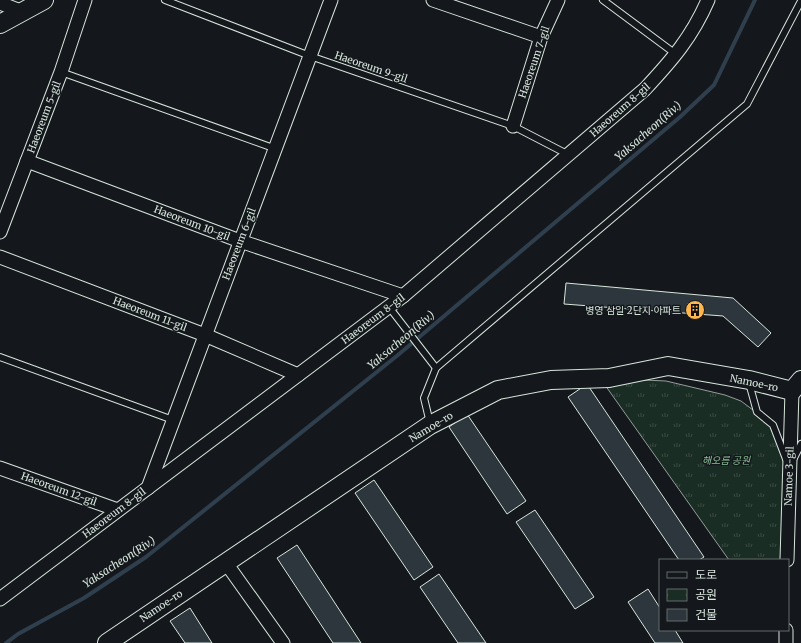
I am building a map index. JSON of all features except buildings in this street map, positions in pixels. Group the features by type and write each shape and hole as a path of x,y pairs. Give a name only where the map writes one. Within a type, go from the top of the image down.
{"street":[{"path":"0,24 44,0"},
{"name":"Haeoreum 5-gil","path":"0,232 61,72 85,0"},
{"name":"Haeoreum 6-gil","path":"148,488 331,0"},
{"path":"433,0 541,37"},
{"name":"Haeoreum 7-gil","path":"513,126 541,37 558,0"},
{"name":"Haeoreum 8-gil","path":"0,599 403,296 645,89 677,55 700,19 708,0"},
{"path":"0,3 23,12"},
{"name":"Haeoreum 10-gil","path":"27,161 240,241 403,296"},
{"name":"Haeoreum 11-gil","path":"0,257 205,335 298,374"},
{"name":"Namoe-ro","path":"107,643 430,425 498,390 552,380 609,378 668,366 798,389"},
{"name":"Namoe 3-gil","path":"787,559 789,466 798,389"},
{"name":"Haeoreum 12-gil","path":"0,468 118,510"},
{"path":"226,563 283,643"}],"lane":[{"name":"Haeoreum 9-gil","path":"165,0 310,56 513,126 569,155"},
{"path":"603,0 677,55"},
{"path":"430,425 424,398 436,368 746,104 801,1"},
{"path":"61,72 276,149"},
{"path":"389,307 436,368"},
{"path":"0,357 173,420"},
{"path":"749,380 757,412 773,425 789,466"},
{"path":"789,466 801,444"}],"green space":[{"name":"해오름 공원","path":"600,378 666,381 725,395 741,401 773,425 789,467 787,559 728,559"}],"waterway":[{"name":"Yaksacheon(Riv.)","path":"6,643 18,634 84,598 146,557 398,355 680,117 714,85 755,0"}],"place":[{"name":"병영 삼일 2단지 아파트","path":"695,310"}]}
